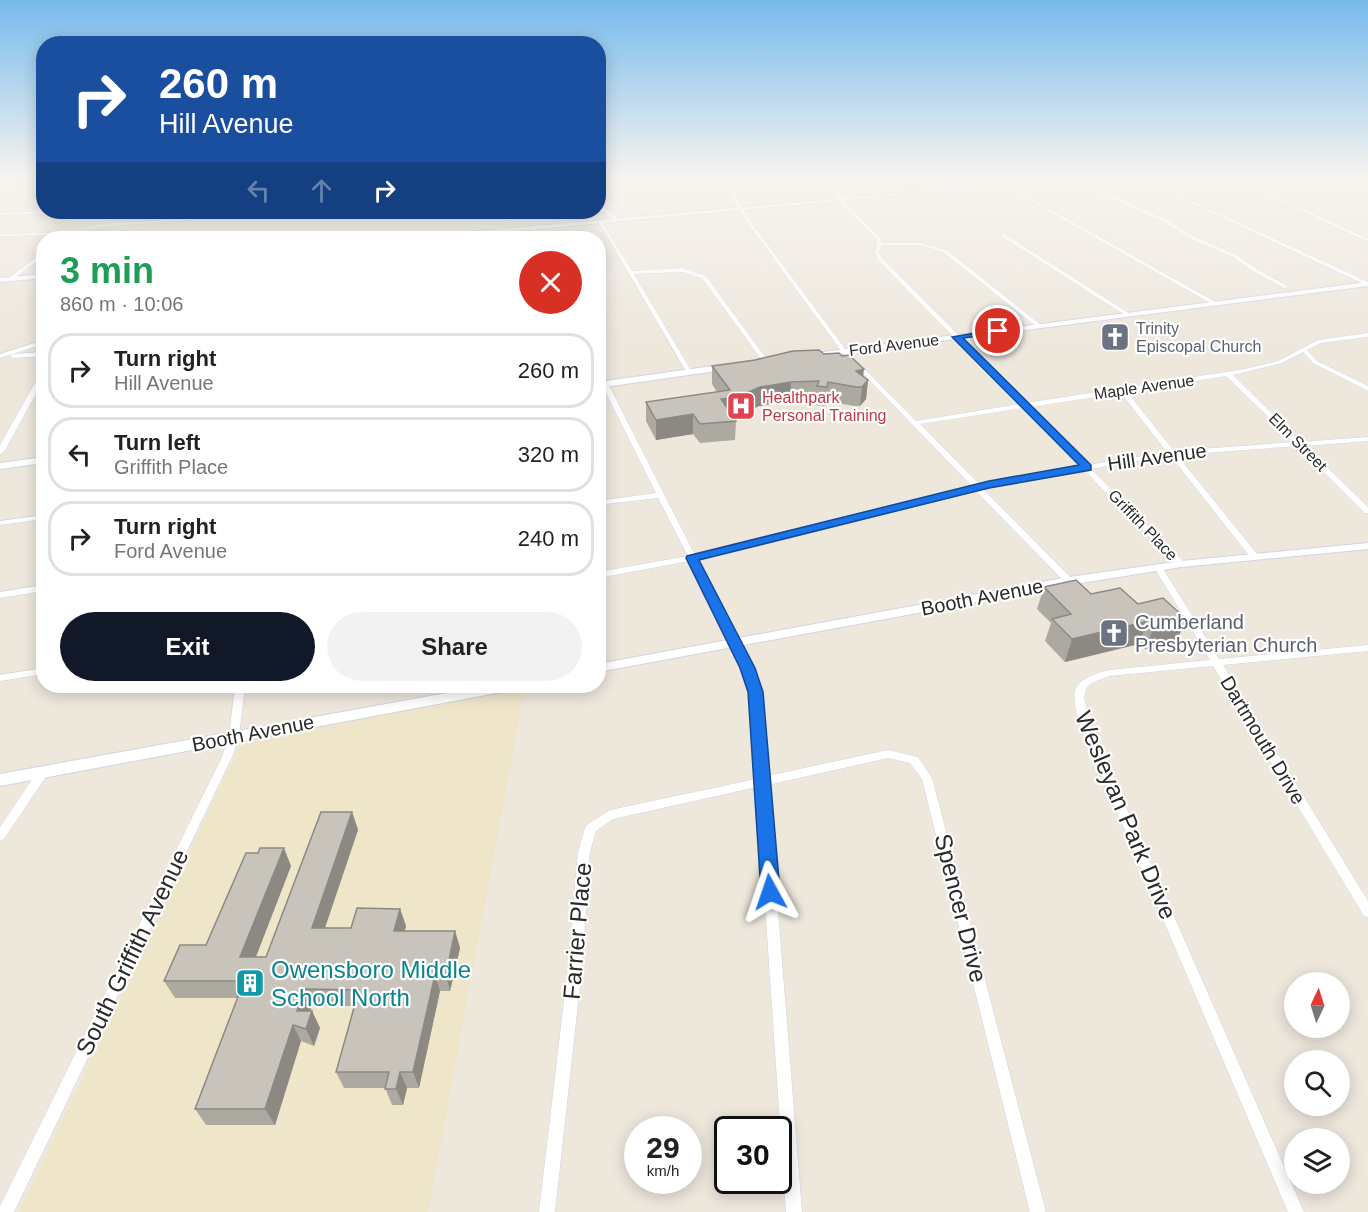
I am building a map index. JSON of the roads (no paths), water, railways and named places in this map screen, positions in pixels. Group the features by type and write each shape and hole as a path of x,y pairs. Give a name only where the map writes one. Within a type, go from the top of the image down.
{"street":[{"path":"0,235 16,235"},
{"path":"608,235 689,372"},
{"path":"759,235 844,351 1069,581"},
{"name":"Griffith Place","path":"875,235 879,239 877,254 881,260 1181,564"},
{"path":"1003,235 1127,314"},
{"path":"1096,235 1214,303"},
{"path":"1178,235 1221,254 1250,273 1299,292"},
{"path":"1261,235 1368,284"},
{"path":"1354,235 1368,241"},
{"path":"880,244 920,244 945,251 1039,326"},
{"path":"0,284 36,259"},
{"path":"631,273 682,270 704,277 766,362"},
{"path":"0,280 36,277"},
{"name":"Ford Avenue","path":"800,357 1368,284"},
{"name":"Maple Avenue","path":"914,423 1228,374 1270,365 1303,349 1332,339 1368,335"},
{"path":"0,356 36,345"},
{"path":"1303,349 1316,362 1368,389"},
{"path":"0,356 36,354"},
{"path":"1288,358 1316,362"},
{"path":"755,363 777,360"},
{"path":"606,383 733,366"},
{"name":"Elm Street","path":"1228,374 1368,512"},
{"path":"0,452 36,387"},
{"path":"1122,390 1254,556"},
{"path":"606,392 735,643 755,692 794,1212"},
{"name":"Hill Avenue","path":"606,574 692,558 978,487 1087,467 1172,453 1368,439"},
{"path":"0,465 36,461"},
{"path":"606,502 660,495"},
{"path":"0,523 36,518"},
{"name":"Booth Avenue","path":"606,667 1069,581 1181,564 1368,546"},
{"name":"Dartmouth Drive","path":"1158,567 1368,912"},
{"path":"0,595 36,589"},
{"name":"Wesleyan Park Drive","path":"1296,1212 1085,725 1077,700 1084,682 1109,673 1366,651"},
{"path":"0,678 36,671"},
{"name":"South Griffith Avenue","path":"6,1212 227,757 234,736 239,693"},
{"name":"Booth Avenue","path":"0,780 469,693"},
{"name":"Spencer Drive","path":"761,780 888,754 902,755 922,768 930,790 1038,1212"},
{"path":"0,836 43,772"},
{"name":"Farrier Place","path":"548,1212 575,967 584,852 591,828 610,814 761,780"}],"place":[{"name":"Trinity Episcopal Church","path":"1115,337"},
{"name":"Healthpark Personal Training","path":"741,406"},
{"name":"Cumberland Presbyterian Church","path":"1114,633"},
{"name":"Owensboro Middle School North","path":"250,983"}]}
